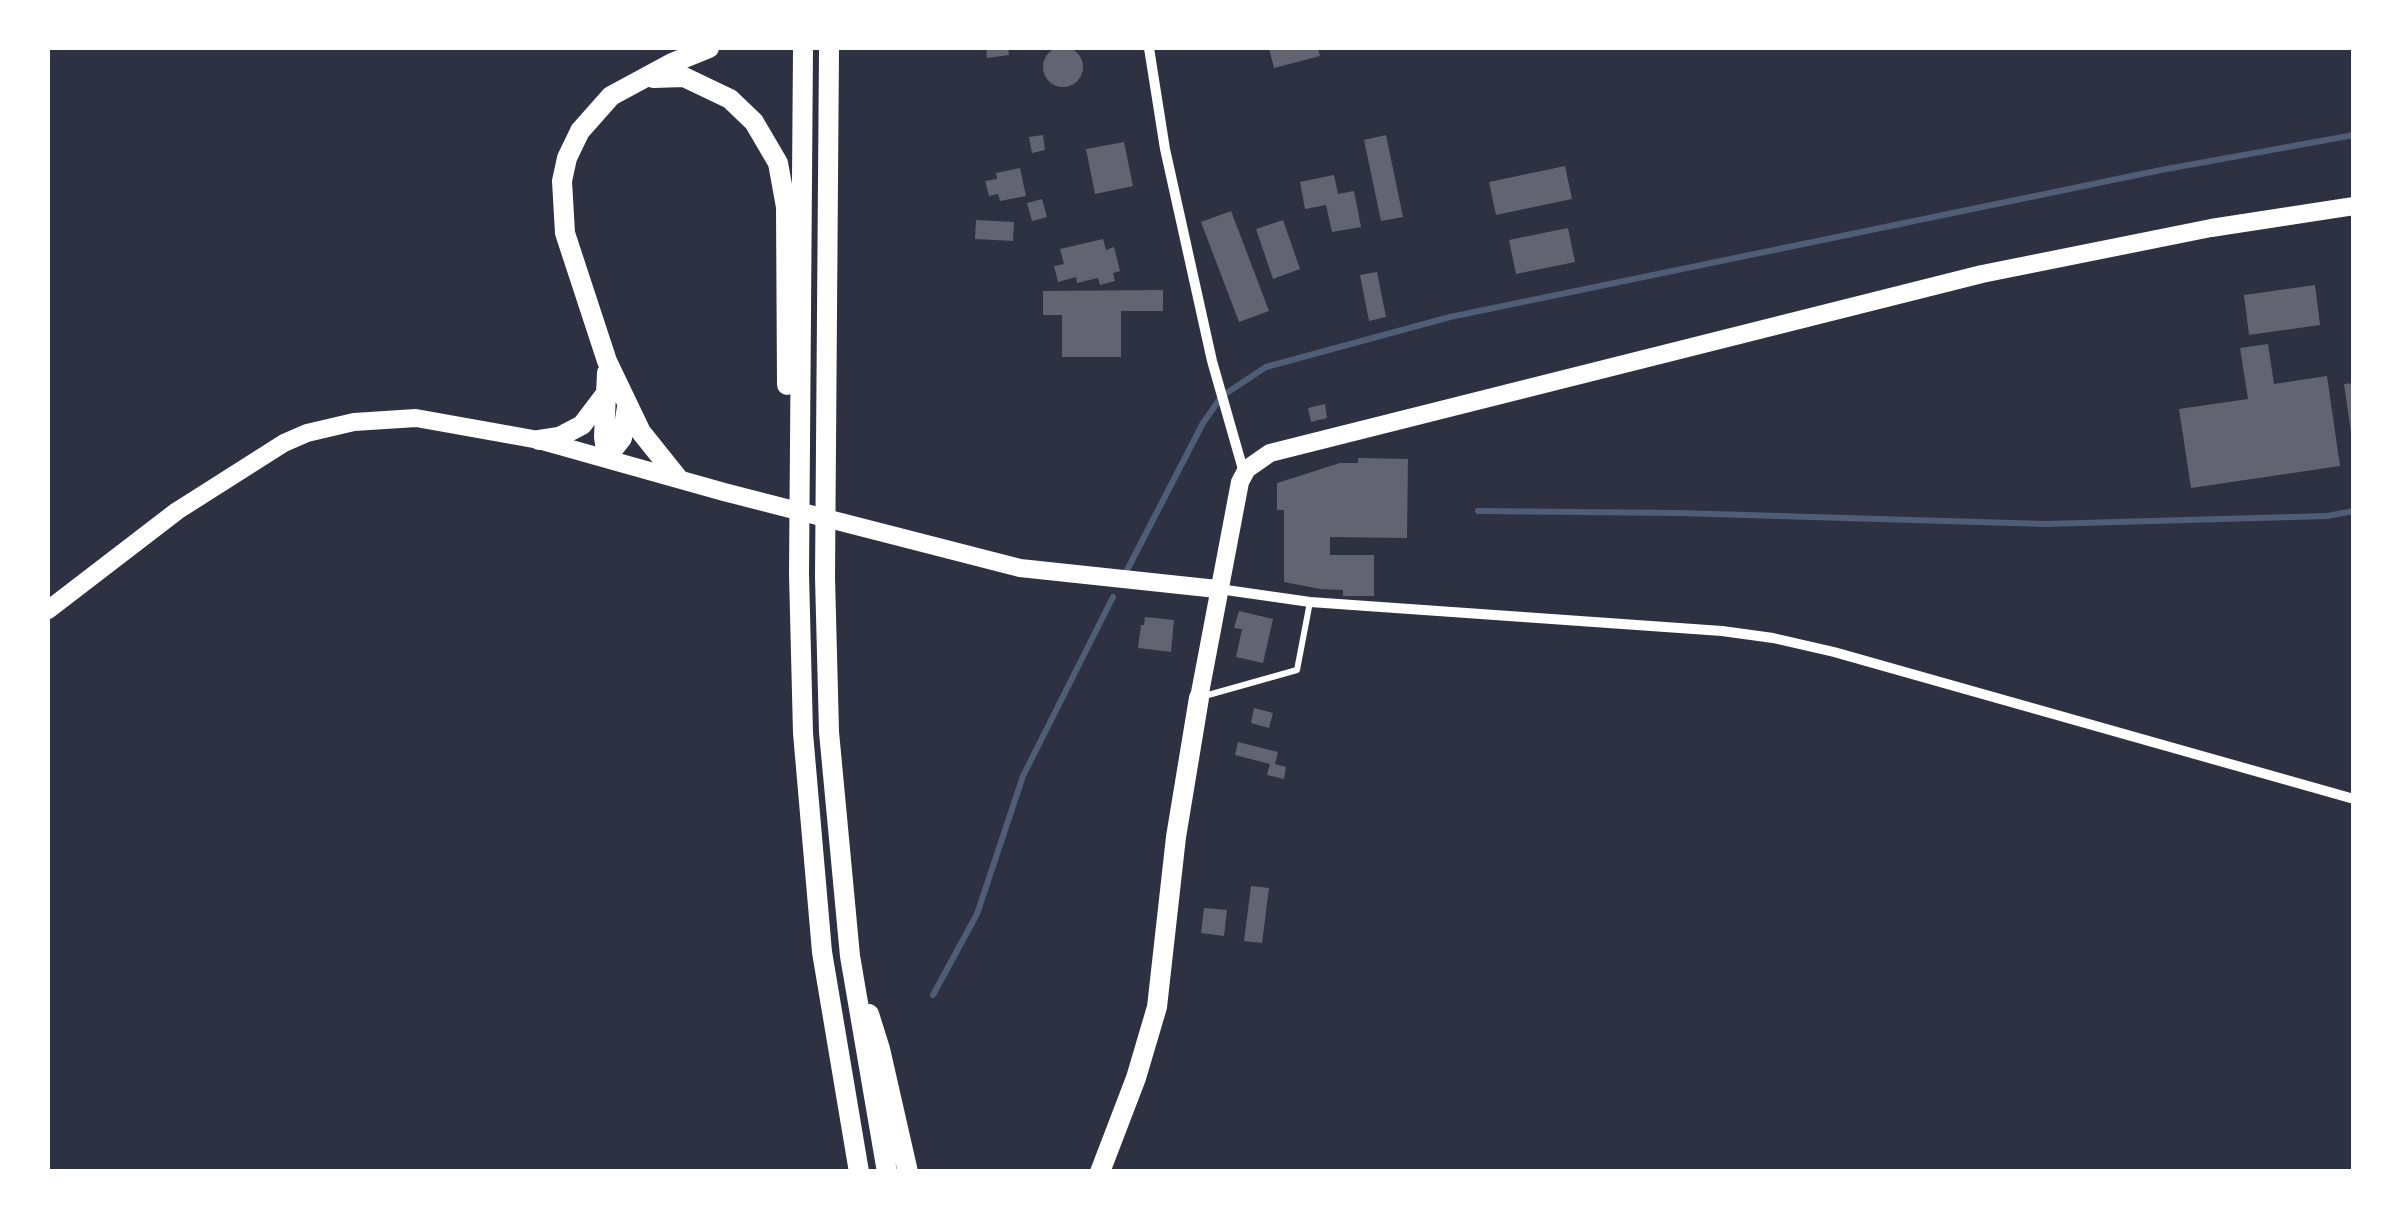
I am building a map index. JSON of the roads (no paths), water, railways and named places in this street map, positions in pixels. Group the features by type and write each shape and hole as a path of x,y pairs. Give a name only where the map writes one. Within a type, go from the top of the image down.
{"highway":[{"path":"677,477 642,432 607,360 567,242 561,207 562,182 567,158 587,120 611,96 709,48"},
{"path":"803,48 798,574 803,733 825,971 860,1172"},
{"path":"829,48 825,577 829,732 850,956 886,1172"},
{"path":"637,82 684,77 714,89 754,122 778,163 786,207 786,376 799,450"},
{"path":"607,360 607,457"},
{"path":"539,440 582,426 598,409 607,390"},
{"path":"607,457 622,438 627,405"},
{"path":"1100,1172 1136,1078 1157,1007 1176,837 1200,698"},
{"path":"850,956 880,1048 908,1172"}],"main road":[{"path":"1200,698 1217,588 1244,473 1260,459 1286,447 1982,274 2211,228 2354,206"},
{"path":"48,610 202,494 268,451 307,433 354,422 416,418 539,440 1020,568 1217,588"}],"street":[{"path":"1148,48 1212,361 1244,473"},
{"path":"1217,588 1310,602 1722,631 1773,638 2354,799"}],"lane":[{"path":"1200,698 1297,670 1310,602"}],"waterway":[{"path":"1125,574 1203,423 1222,396 1266,367 1450,317 2161,170 2354,135"},
{"path":"1478,511 2046,524 2327,516 2354,511"},
{"path":"933,995 977,914 1023,776 1113,597"}]}
